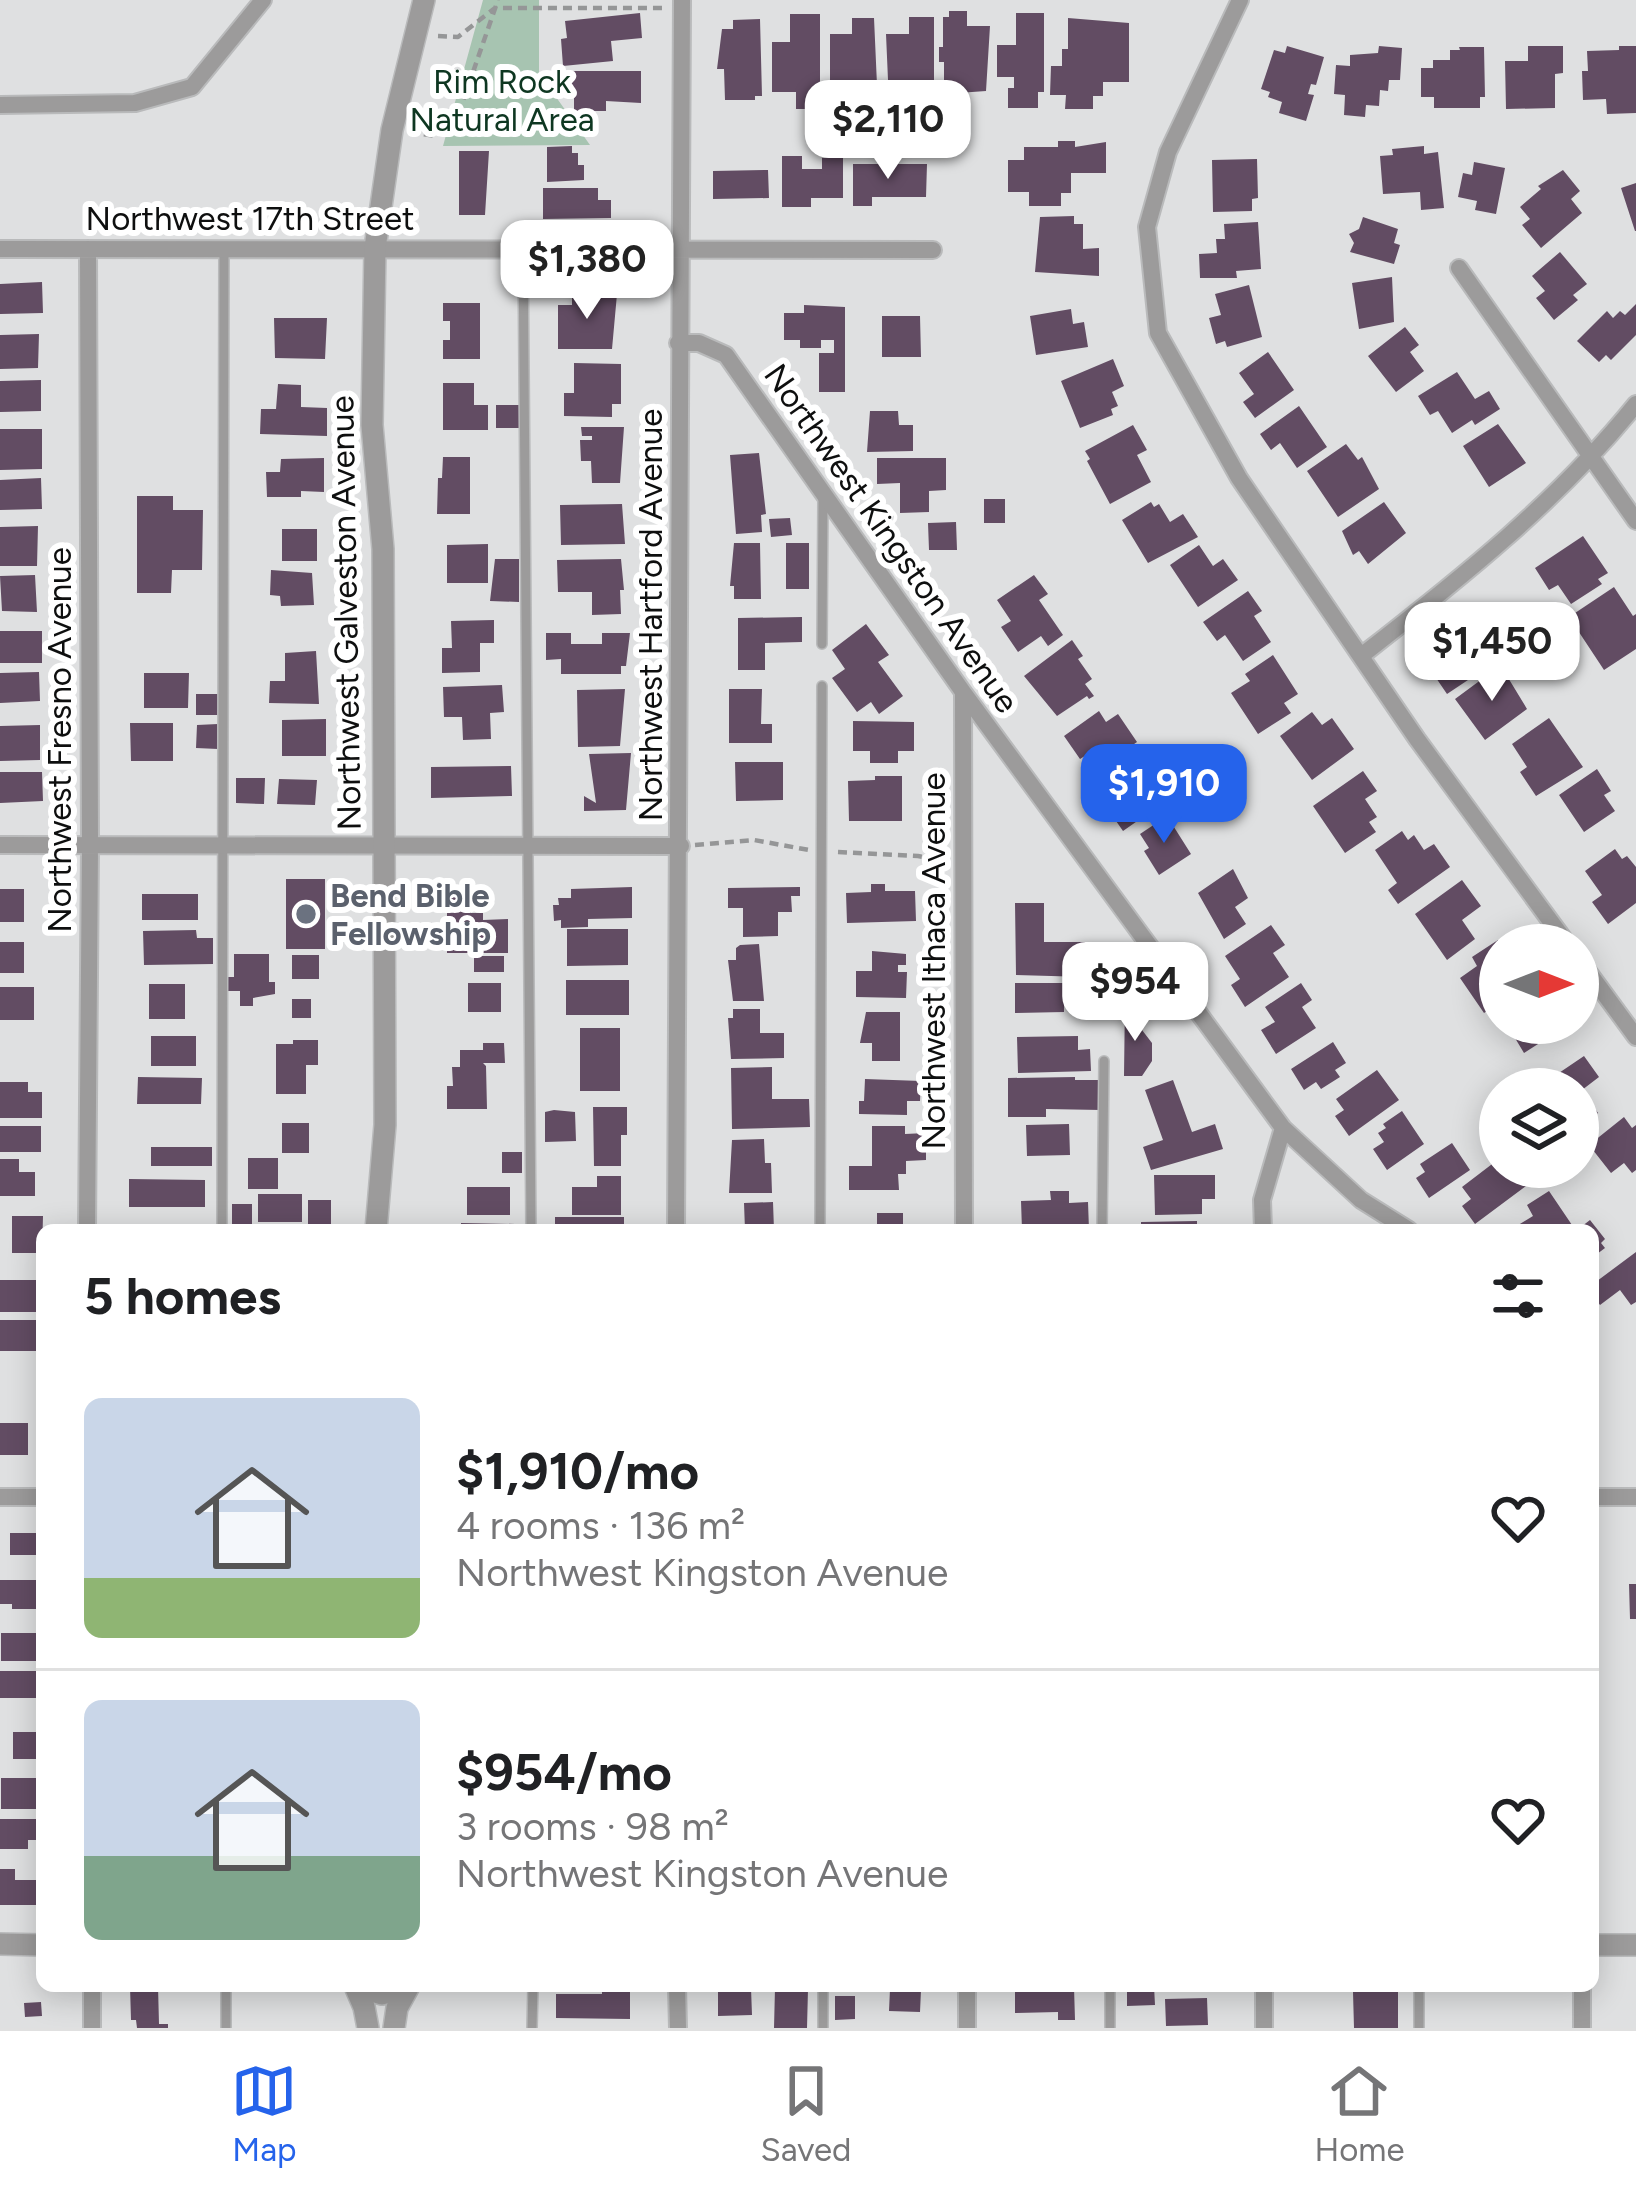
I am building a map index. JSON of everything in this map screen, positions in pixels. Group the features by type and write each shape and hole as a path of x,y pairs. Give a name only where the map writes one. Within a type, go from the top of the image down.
{"street":[{"path":"0,105 135,103 192,87 263,0"},
{"name":"Northwest Galveston Avenue","path":"377,1224 385,1125 383,549 372,424 375,248 392,130 424,0"},
{"path":"1240,0 1168,152 1147,226 1158,333 1239,478 1417,740 1553,924"},
{"name":"Northwest Hartford Avenue","path":"676,1224 681,4"},
{"name":"Northwest 17th Street","path":"0,248 933,250"},
{"name":"Northwest Fresno Avenue","path":"87,1224 88,249"},
{"path":"1459,268 1636,521"},
{"name":"Northwest Kingston Avenue","path":"678,343 699,343 726,355 963,692 1283,1128 1361,1200 1399,1224"},
{"path":"1361,656 1479,565 1592,459 1636,404"},
{"name":"Northwest Ithaca Avenue","path":"963,692 964,1224"},
{"path":"0,845 681,846"},
{"path":"1599,987 1636,1037"},
{"path":"1263,1224 1262,1200 1283,1128"},
{"path":"1599,1496 1636,1496"},
{"path":"0,1497 36,1497"},
{"path":"0,1944 36,1945"},
{"path":"1599,1945 1636,1945"},
{"path":"92,1992 92,2028"},
{"path":"358,1992 368,2028"},
{"path":"394,2028 406,1992"},
{"path":"677,1992 678,2028"},
{"path":"967,1992 967,2028"},
{"path":"1264,1992 1264,2028"},
{"path":"1582,1992 1582,2028"}],"lane":[{"path":"523,247 531,1224"},
{"path":"222,1224 224,248"},
{"path":"822,644 823,491"},
{"path":"820,1224 822,686"},
{"path":"1102,1224 1104,1061"},
{"path":"226,1992 226,2028"},
{"path":"532,2028 533,1992"},
{"path":"823,1992 823,2028"},
{"path":"1110,1992 1110,2028"},
{"path":"1419,1992 1419,2028"}],"path":[{"path":"392,130 436,136 456,121 496,4"},
{"path":"440,37 458,37 496,4 681,4"}],"green space":[{"name":"Rim Rock Natural Area","path":"483,0 539,0 539,73 590,145 443,146"}],"building":[{"path":"949,11 967,11 967,26 990,26 986,91 944,94 939,47 943,47 943,17 949,17"},
{"path":"640,13 642,38 611,41 613,61 563,66 565,21"},
{"path":"1016,13 1044,13 1044,92 1038,92 1038,108 1008,108 1008,88 1014,88 1014,77 997,77 997,45 1016,45"},
{"path":"790,14 820,14 820,109 796,109 796,92 772,92 772,42 790,42"},
{"path":"909,17 934,17 934,85 920,85 921,102 889,103 886,34 909,34"},
{"path":"852,18 874,18 877,85 873,85 873,106 855,105 855,88 830,88 830,34 852,34"},
{"path":"1068,18 1129,23 1129,82 1103,82 1103,96 1093,96 1093,109 1065,109 1066,95 1050,95 1051,66 1062,66 1062,49 1068,49"},
{"path":"760,19 762,96 725,100 724,69 717,69 722,29 733,29 733,20"},
{"path":"1287,46 1324,57 1316,85 1311,84 1308,94 1314,95 1306,121 1279,113 1282,102 1261,89 1274,50 1285,53"},
{"path":"1379,46 1402,48 1400,80 1389,80 1388,91 1380,90 1379,106 1366,105 1365,117 1344,115 1345,95 1334,94 1336,65 1350,66 1350,55 1378,53"},
{"path":"1528,46 1563,46 1563,73 1555,74 1555,108 1506,109 1505,61 1528,61"},
{"path":"1619,46 1636,46 1636,113 1607,114 1606,99 1583,100 1587,51 1619,50"},
{"path":"1484,47 1485,97 1480,97 1480,108 1434,108 1434,97 1421,97 1421,68 1433,68 1433,60 1450,60 1450,50"},
{"path":"561,71 641,71 641,103 606,101 606,111 574,111 574,94 561,94"},
{"path":"1058,141 1075,141 1075,147 1106,142 1106,173 1071,173 1071,193 1061,193 1061,206 1029,206 1029,192 1008,192 1008,160 1024,160 1024,147 1058,147"},
{"path":"572,146 572,153 578,153 578,165 584,165 584,180 547,182 547,147"},
{"path":"1424,146 1424,154 1438,152 1444,208 1421,210 1420,192 1383,194 1380,156 1393,155 1392,149"},
{"path":"459,151 489,151 485,215 459,215"},
{"path":"782,156 802,156 802,169 822,169 822,158 843,158 843,198 811,198 811,207 782,207"},
{"path":"1257,159 1258,198 1252,199 1252,211 1213,212 1212,160"},
{"path":"1474,162 1505,168 1496,214 1475,210 1477,201 1458,197 1463,173 1472,175"},
{"path":"853,164 927,164 926,197 872,197 872,206 853,206"},
{"path":"768,170 769,198 713,199 713,171"},
{"path":"1563,170 1580,191 1571,199 1582,213 1541,248 1522,225 1530,219 1520,207 1541,189 1538,186"},
{"path":"1636,183 1636,231 1635,231 1621,188"},
{"path":"543,188 598,188 598,200 611,200 611,218 543,219"},
{"path":"1074,216 1074,224 1083,224 1083,249 1099,248 1099,276 1035,272 1040,217"},
{"path":"1363,217 1398,229 1394,243 1400,245 1394,264 1350,252 1354,243 1349,234 1359,229"},
{"path":"1258,222 1261,269 1236,271 1237,278 1200,278 1199,254 1217,253 1216,239 1225,239 1224,224"},
{"path":"1560,252 1587,284 1573,295 1578,300 1554,320 1536,298 1545,291 1532,276"},
{"path":"1392,277 1394,322 1359,329 1352,283"},
{"path":"42,282 43,313 0,314 0,284"},
{"path":"1249,285 1262,337 1227,347 1225,341 1216,344 1209,318 1221,315 1215,294"},
{"path":"572,294 617,294 612,349 558,349 558,305 572,305"},
{"path":"443,303 480,303 480,359 443,359 450,321 443,321"},
{"path":"1636,304 1636,335 1611,360 1606,355 1599,362 1577,341 1607,311 1613,318 1620,311 1625,315"},
{"path":"804,305 845,307 845,392 819,392 819,353 834,353 834,340 821,340 821,348 800,348 800,340 784,340 784,313 804,313"},
{"path":"1071,309 1073,324 1084,322 1088,347 1036,355 1030,316"},
{"path":"882,316 920,316 921,357 882,357"},
{"path":"274,318 327,318 325,359 275,358"},
{"path":"1405,327 1419,345 1410,352 1424,371 1396,392 1368,356"},
{"path":"39,334 38,368 0,369 0,335"},
{"path":"1268,352 1294,390 1255,418 1243,402 1254,394 1239,373"},
{"path":"1113,359 1124,386 1112,392 1118,406 1111,409 1113,415 1080,428 1061,381"},
{"path":"574,363 621,364 621,404 612,404 612,417 564,416 564,393 574,393"},
{"path":"1457,372 1475,399 1489,391 1500,409 1452,433 1438,411 1430,415 1418,396"},
{"path":"41,380 41,411 0,412 0,381"},
{"path":"443,383 474,383 474,405 488,405 488,430 443,430"},
{"path":"278,384 301,385 301,407 327,408 327,436 260,434 261,409 276,409"},
{"path":"496,405 520,405 520,428 496,428"},
{"path":"1299,406 1327,447 1297,468 1280,443 1271,450 1260,434"},
{"path":"870,411 898,411 899,425 913,425 913,451 867,452"},
{"path":"1498,424 1526,463 1489,487 1463,446"},
{"path":"1133,425 1147,450 1137,455 1151,482 1110,504 1085,451"},
{"path":"581,427 624,427 620,483 592,483 591,461 581,461 580,440 592,440 592,436 582,436"},
{"path":"0,429 42,429 42,469 0,470"},
{"path":"1346,444 1358,460 1362,457 1379,489 1338,517 1307,471"},
{"path":"759,453 766,514 761,515 762,532 736,534 730,455"},
{"path":"443,457 470,457 470,514 437,514"},
{"path":"324,458 324,492 267,497 266,472 280,472 281,459"},
{"path":"877,458 946,458 946,490 929,491 929,512 900,513 900,483 877,484"},
{"path":"41,478 42,509 0,510 0,480"},
{"path":"137,496 173,496 173,510 203,510 202,570 172,570 171,593 137,593"},
{"path":"984,499 1005,499 1005,523 984,523"},
{"path":"1151,502 1154,507 1159,504 1170,522 1183,514 1198,537 1148,563 1122,520"},
{"path":"1384,502 1406,533 1368,564 1359,551 1353,555 1342,531"},
{"path":"622,504 625,544 561,545 560,505"},
{"path":"790,518 792,535 771,537 769,519"},
{"path":"956,522 957,550 929,550 928,523"},
{"path":"38,526 37,566 0,566 0,527"},
{"path":"282,529 317,529 317,561 282,561"},
{"path":"1583,536 1608,573 1598,579 1602,584 1571,604 1558,585 1549,590 1535,568"},
{"path":"734,543 760,543 761,599 734,599 734,586 730,586"},
{"path":"786,543 809,543 809,589 786,589"},
{"path":"488,544 488,583 447,583 447,545"},
{"path":"1199,545 1213,566 1223,559 1238,580 1198,607 1170,565"},
{"path":"495,559 519,559 519,602 490,601"},
{"path":"621,559 621,614 592,615 592,592 558,592 557,560"},
{"path":"271,570 312,573 314,605 281,606 280,596 270,595"},
{"path":"35,575 37,612 2,611 0,576"},
{"path":"1034,575 1048,594 1039,600 1063,635 1048,646 1041,636 1018,652 1001,627 1011,621 997,600"},
{"path":"1614,587 1636,614 1636,649 1604,670 1569,617"},
{"path":"1248,591 1262,611 1254,616 1271,642 1243,661 1225,635 1217,641 1203,622"},
{"path":"802,617 802,642 765,643 765,670 738,670 738,618"},
{"path":"494,620 494,643 480,643 480,672 442,673 442,648 452,648 451,621"},
{"path":"866,624 889,655 878,662 903,696 879,714 871,702 857,712 832,678 845,669 832,650"},
{"path":"1456,629 1479,664 1467,672 1471,678 1447,694 1432,672 1438,668 1426,649"},
{"path":"0,631 42,631 42,663 0,663"},
{"path":"546,633 571,633 571,644 602,644 602,633 630,633 626,666 621,666 621,674 561,674 561,659 546,660"},
{"path":"1072,640 1083,656 1078,659 1092,679 1085,684 1094,696 1057,716 1024,676"},
{"path":"316,651 319,704 269,703 270,681 285,681 285,653"},
{"path":"1273,655 1298,694 1284,703 1291,713 1258,734 1231,693 1250,681 1245,674"},
{"path":"1497,668 1527,709 1485,740 1455,699"},
{"path":"39,672 40,701 0,703 0,673"},
{"path":"144,673 189,673 188,708 144,708"},
{"path":"502,685 504,712 490,713 491,739 463,740 462,717 444,717 443,687"},
{"path":"625,689 620,746 578,747 577,690"},
{"path":"729,689 762,689 761,724 772,724 772,743 729,743"},
{"path":"196,694 220,694 220,715 196,715"},
{"path":"1099,711 1106,722 1118,714 1137,742 1098,769 1088,754 1080,759 1064,736"},
{"path":"1312,712 1322,725 1332,718 1354,749 1312,780 1280,736"},
{"path":"1549,718 1583,767 1536,796 1520,772 1527,767 1512,744"},
{"path":"326,719 326,756 282,756 282,720"},
{"path":"853,721 914,722 914,751 898,751 898,763 870,763 870,751 853,751"},
{"path":"130,723 173,723 173,761 131,761"},
{"path":"218,724 218,749 196,748 197,725"},
{"path":"40,725 40,760 0,761 0,726"},
{"path":"631,753 626,810 584,811 584,796 596,803 589,754"},
{"path":"735,762 783,762 783,800 736,801"},
{"path":"511,766 512,796 431,798 431,767"},
{"path":"1132,769 1153,796 1146,801 1153,810 1123,831 1100,798 1123,787 1117,779"},
{"path":"1597,769 1611,791 1604,795 1615,811 1584,832 1559,795"},
{"path":"1363,771 1377,791 1365,799 1377,817 1369,822 1376,832 1345,853 1313,806"},
{"path":"0,772 42,772 43,801 0,803"},
{"path":"875,776 902,776 902,821 849,821 848,781 875,780"},
{"path":"236,778 265,778 264,804 236,803"},
{"path":"279,779 317,780 315,805 277,804"},
{"path":"1167,816 1191,854 1159,875 1140,834"},
{"path":"1402,831 1408,840 1414,835 1424,850 1434,844 1450,867 1398,904 1388,890 1397,883 1375,850"},
{"path":"1615,849 1636,867 1636,903 1608,924 1592,902 1602,895 1585,871"},
{"path":"1233,869 1248,898 1235,907 1246,924 1224,939 1198,893"},
{"name":"Bend Bible Fellowship","path":"286,879 325,879 325,949 286,949"},
{"path":"1462,880 1481,906 1462,920 1475,939 1447,960 1415,914"},
{"path":"871,884 885,884 885,891 915,891 916,921 847,923 846,893 871,892"},
{"path":"632,887 632,918 588,919 588,927 561,928 561,920 554,921 553,905 559,905 558,898 571,898 571,889"},
{"path":"800,887 800,896 791,896 792,912 778,912 778,936 743,937 743,908 728,908 728,888"},
{"path":"0,889 24,889 24,922 0,922"},
{"path":"471,893 471,913 483,913 483,920 508,919 508,953 447,953 447,894"},
{"path":"142,894 198,894 198,920 142,920"},
{"path":"1015,903 1044,903 1044,942 1085,942 1086,977 1016,975"},
{"path":"1271,925 1285,945 1273,953 1289,977 1245,1007 1231,985 1240,979 1225,956"},
{"path":"567,929 628,929 628,965 567,966"},
{"path":"196,930 197,938 213,938 213,964 144,965 143,931"},
{"path":"0,942 24,942 24,973 0,973"},
{"path":"759,944 764,1001 733,1001 728,960 736,960 740,945"},
{"path":"872,951 906,954 906,965 898,965 898,972 907,972 906,998 856,997 856,971 872,971"},
{"path":"1479,952 1479,1006 1460,978 1477,966 1472,957"},
{"path":"234,954 269,954 269,982 275,982 275,994 253,998 253,1006 240,1006 240,991 228,991 228,977 234,977"},
{"path":"292,955 319,955 319,979 292,979"},
{"path":"474,956 504,956 504,972 474,972"},
{"path":"566,980 629,980 629,1015 566,1015"},
{"path":"468,983 501,983 501,1012 468,1012"},
{"path":"1015,983 1064,983 1064,1012 1015,1013"},
{"path":"1301,983 1312,1000 1302,1007 1316,1028 1276,1054 1261,1030 1275,1022 1265,1007"},
{"path":"149,984 185,984 185,1019 149,1019"},
{"path":"0,987 34,987 34,1020 0,1020"},
{"path":"292,999 311,999 311,1018 292,1018"},
{"path":"1125,1000 1136,1000 1136,1030 1142,1030 1152,1043 1152,1061 1142,1076 1124,1076"},
{"path":"733,1009 760,1009 760,1033 784,1033 784,1058 731,1059 728,1018 733,1018"},
{"path":"866,1012 900,1012 900,1061 872,1061 872,1043 860,1043"},
{"path":"580,1028 620,1028 620,1091 580,1091"},
{"path":"151,1036 196,1036 196,1066 151,1066"},
{"path":"1078,1036 1078,1050 1090,1049 1091,1071 1018,1073 1017,1037"},
{"path":"293,1040 318,1040 318,1065 306,1065 306,1094 276,1094 276,1044 293,1044"},
{"path":"1333,1042 1346,1063 1335,1070 1340,1077 1321,1089 1316,1082 1304,1090 1291,1069"},
{"path":"483,1043 504,1043 505,1063 483,1063 487,1109 447,1109 447,1086 453,1086 452,1067 460,1067 460,1050 483,1050"},
{"path":"1584,1056 1593,1068 1566,1068"},
{"path":"772,1067 772,1099 809,1099 810,1127 732,1129 731,1068"},
{"path":"1377,1070 1399,1100 1349,1136 1335,1116 1344,1110 1336,1099"},
{"path":"138,1077 202,1078 201,1104 137,1104"},
{"path":"1008,1078 1100,1080 1101,1110 1046,1109 1046,1117 1008,1117"},
{"path":"865,1079 921,1081 920,1101 907,1101 907,1115 859,1114"},
{"path":"1173,1080 1192,1132 1215,1124 1223,1149 1151,1170 1143,1147 1163,1140 1145,1090"},
{"path":"0,1082 28,1082 28,1092 42,1092 42,1118 0,1118"},
{"path":"593,1107 627,1107 621,1166 594,1166"},
{"path":"1402,1111 1424,1144 1387,1170 1373,1149 1384,1142 1378,1133 1386,1128 1383,1124"},
{"path":"545,1112 575,1112 576,1141 545,1142"},
{"path":"1624,1117 1632,1128 1636,1125 1636,1170 1632,1173 1624,1163 1611,1173 1599,1158 1599,1137"},
{"path":"282,1123 309,1123 309,1153 282,1153"},
{"path":"1069,1124 1070,1155 1027,1156 1026,1125"},
{"path":"0,1126 41,1126 41,1152 0,1152"},
{"path":"872,1126 905,1126 905,1134 926,1133 926,1160 906,1161 906,1174 898,1174 899,1190 849,1190 849,1166 872,1166"},
{"path":"764,1139 772,1193 729,1193 732,1140"},
{"path":"1452,1143 1470,1170 1429,1198 1416,1178 1425,1172 1420,1164"},
{"path":"151,1147 212,1147 212,1166 151,1166"},
{"path":"502,1152 522,1152 522,1173 502,1173"},
{"path":"248,1158 278,1158 278,1189 248,1189"},
{"path":"0,1159 19,1159 19,1172 35,1172 35,1196 0,1196"},
{"path":"1479,1174 1479,1188 1523,1188 1475,1224 1462,1206 1471,1199 1462,1187"},
{"path":"1154,1175 1215,1175 1215,1199 1202,1199 1202,1214 1155,1215"},
{"path":"597,1176 621,1176 621,1215 572,1215 572,1187 597,1187"},
{"path":"129,1179 205,1180 205,1207 129,1207"},
{"path":"467,1187 510,1187 510,1215 467,1215"},
{"path":"1050,1191 1069,1191 1069,1203 1088,1202 1089,1224 1022,1224 1021,1201 1051,1200"},
{"path":"1549,1191 1571,1224 1520,1224 1533,1216 1527,1205"},
{"path":"258,1194 302,1194 302,1222 258,1222"},
{"path":"308,1200 331,1200 331,1224 308,1224"},
{"path":"773,1202 774,1224 745,1224 744,1203"},
{"path":"232,1204 252,1204 252,1224 232,1224"},
{"path":"877,1213 903,1213 903,1224 877,1224"},
{"path":"12,1216 43,1216 43,1224 36,1224 36,1253 12,1253"},
{"path":"555,1217 624,1217 624,1224 555,1224"},
{"path":"1197,1221 1197,1224 1141,1224"},
{"path":"1636,1252 1636,1302 1631,1305 1620,1290 1600,1305 1599,1280"},
{"path":"0,1280 36,1280 36,1312 0,1312"},
{"path":"0,1320 36,1320 36,1351 0,1351"},
{"path":"0,1423 28,1423 28,1455 0,1455"},
{"path":"10,1533 36,1533 36,1555 10,1555"},
{"path":"0,1580 36,1580 36,1609 0,1604"},
{"path":"1629,1584 1636,1584 1636,1619 1630,1619"},
{"path":"1,1633 36,1633 36,1661 1,1661"},
{"path":"0,1671 36,1671 36,1698 0,1698"},
{"path":"13,1732 36,1732 36,1759 13,1759"},
{"path":"1,1778 36,1778 36,1809 1,1809"},
{"path":"0,1819 36,1819 36,1840 28,1840 28,1849 0,1849"},
{"path":"0,1869 15,1869 15,1880 36,1880 36,1905 0,1905"},
{"path":"130,1992 158,1992 159,2024 168,2024 168,2028 137,2028 136,2020 131,2020"},
{"path":"630,1992 630,2019 556,2018 556,1994"},
{"path":"718,1992 751,1992 752,2015 718,2016"},
{"path":"775,1992 808,1992 807,2028 774,2028"},
{"path":"890,1992 921,1992 920,2012 889,2011"},
{"path":"1015,1992 1074,1992 1075,2020 1058,2020 1058,2012 1015,2013"},
{"path":"1127,1992 1154,1992 1155,2005 1127,2006"},
{"path":"1353,1992 1398,1992 1398,2028 1354,2028"},
{"path":"835,1996 855,1996 855,2019 835,2020"},
{"path":"1207,1998 1208,2025 1166,2026 1165,1999"},
{"path":"41,2002 42,2016 25,2017 24,2003"}],"place":[{"name":"Bend Bible Fellowship","path":"306,914"}]}
